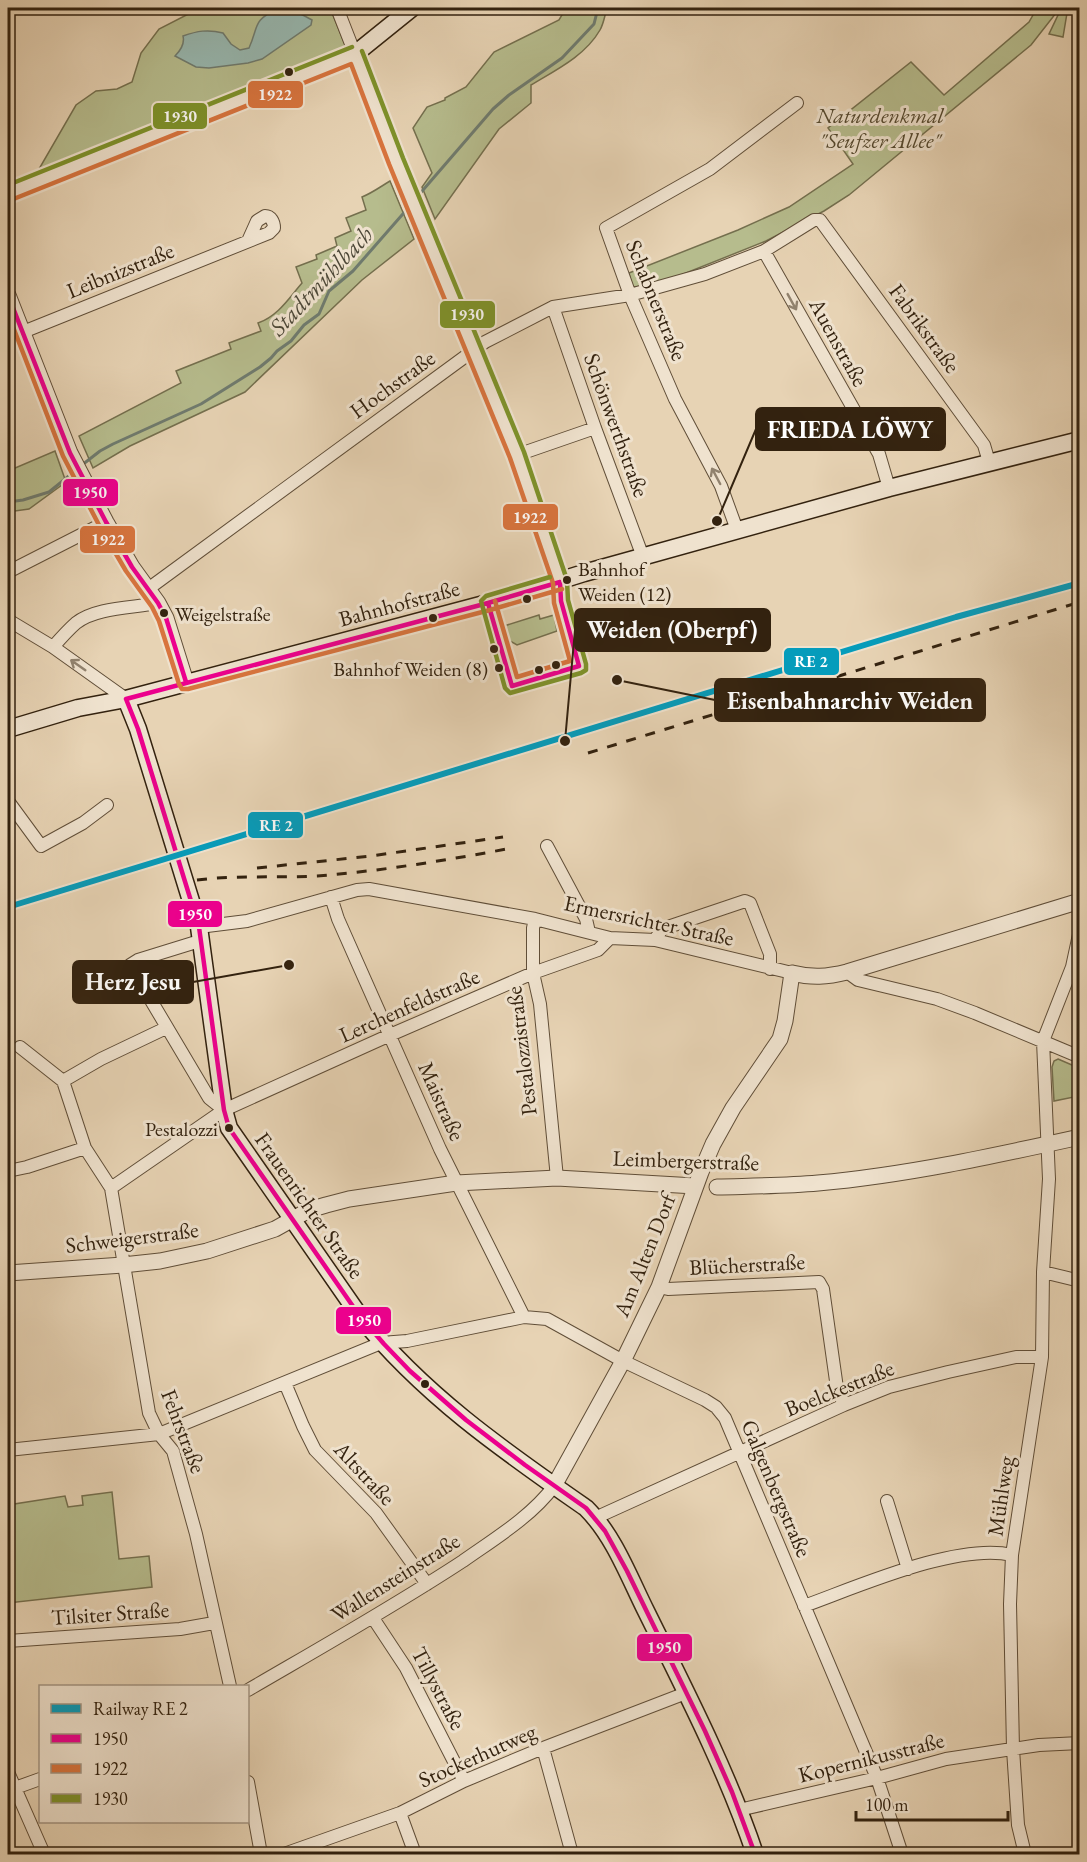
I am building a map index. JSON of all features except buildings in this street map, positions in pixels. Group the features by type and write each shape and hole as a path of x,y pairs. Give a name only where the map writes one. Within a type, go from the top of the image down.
{"main road":[{"path":"412,8 355,54 407,188 517,455 560,582"},
{"name":"Bahnhofstraße","path":"8,729 78,708 126,699 488,603 643,556 889,488 1080,440"},
{"name":"Frauenrichter Straße","path":"126,699 138,729 196,935 224,1110 229,1128 359,1315 381,1343 483,1436 586,1508 596,1518 611,1542 686,1693 739,1810 755,1854"}],"street":[{"path":"8,193 355,54 337,8"},
{"name":"Schabnerstraße","path":"737,530 721,486 675,399 630,295 606,228 710,169 797,103"},
{"name":"Hochstraße","path":"148,589 485,342 553,307 630,295 705,274 764,251 814,220 820,220"},
{"name":"Fabrikstraße","path":"820,220 984,445 989,462"},
{"name":"Leibnizstraße","path":"15,334 248,241"},
{"name":"Auenstraße","path":"764,251 879,454 889,488"},
{"path":"8,296 15,334 84,482 132,567 159,603 171,632 186,682"},
{"name":"Schönwerthstraße","path":"553,307 643,556"},
{"path":"517,455 595,428"},
{"path":"8,573 106,522"},
{"path":"53,647 78,622 106,610 159,603"},
{"path":"8,620 53,647 126,699"},
{"path":"9,804 41,846 83,823 107,805"},
{"path":"547,846 586,919 589,932"},
{"name":"Ermersrichter Straße","path":"166,1028 130,965 196,935 331,897 369,889 535,919 610,938 655,940 807,977 825,977 847,972 1080,901"},
{"name":"Maistraße","path":"331,897 338,919 456,1183 524,1317"},
{"path":"655,940 662,929 745,901 750,903 770,954 770,969"},
{"name":"Pestalozzistraße","path":"535,919 533,973 540,1004 556,1178"},
{"path":"1043,1041 1072,967 1080,930"},
{"name":"Lerchenfeldstraße","path":"111,1188 224,1110 533,973 598,950 610,938"},
{"path":"847,972 858,980 937,999 975,1012 1080,1057"},
{"name":"Am Alten Dorf","path":"554,1486 623,1361 659,1287 713,1143 780,1039 792,973"},
{"path":"63,1081 101,1059 166,1028 209,1098 224,1110"},
{"name":"Mühlweg","path":"1025,1854 1018,1825 1013,1749 1010,1604 1012,1555 1042,1357 1043,1272 1049,1179 1043,1041"},
{"path":"20,1047 63,1081 85,1148 111,1188"},
{"name":"Leimbergerstraße","path":"293,1219 309,1210 349,1199 456,1183 556,1178 717,1187 820,1183 974,1161 1080,1137"},
{"path":"8,1171 85,1148"},
{"name":"Fehrstraße","path":"111,1188 149,1413 159,1434 172,1450 196,1534 214,1623 230,1685"},
{"name":"Schweigerstraße","path":"8,1273 160,1261 207,1251 258,1236 293,1219"},
{"path":"1043,1272 1080,1281"},
{"name":"Blücherstraße","path":"659,1287 668,1289 819,1282 823,1289 837,1388 844,1405"},
{"name":"Galgenbergstraße","path":"8,1450 159,1434 381,1343 407,1341 524,1317 547,1319 623,1361 705,1400 716,1407 724,1418 877,1778 902,1854"},
{"name":"Boelckestraße","path":"596,1518 844,1405 889,1387 1016,1357 1042,1357"},
{"name":"Altstraße","path":"285,1383 315,1450 376,1513 427,1584"},
{"name":"Wallensteinstraße","path":"249,1689 427,1584 516,1523 546,1497 554,1486"},
{"path":"887,1501 908,1569"},
{"path":"804,1606 908,1569 953,1557 998,1551 1012,1555"},
{"name":"Tillystraße","path":"373,1618 406,1668 464,1781"},
{"name":"Tilsiter Straße","path":"8,1641 180,1629 214,1623"},
{"name":"Stockerhutweg","path":"284,1854 400,1813 464,1781 686,1693"},
{"name":"Kopernikusstraße","path":"739,1810 877,1778 946,1759 1039,1745 1080,1743"},
{"path":"543,1748 572,1854"},
{"path":"8,1772 44,1854"},
{"path":"15,1788 39,1779"},
{"path":"249,1788 261,1854"},
{"path":"400,1813 415,1854"}],"green space":[{"path":"200,8 330,8 346,47 39,169 76,105 96,91 117,89 132,82 141,53 159,29"},
{"path":"566,8 607,8 600,30 594,39 569,62 531,85 531,103 499,129 435,219 422,187 432,173 413,128 427,107 445,100 466,87 494,52 559,20"},
{"name":"Naturdenkmal \"Seufzer Allee\"","path":"1037,8 1060,8 1031,45 849,195 824,211 766,241 656,285 632,287 629,273 738,230 789,207 853,164 828,128 911,62 944,95 1029,22"},
{"path":"1060,11 1067,13 1063,37 1049,34"},
{"path":"390,181 414,239 362,280 245,392 130,446 93,468 79,436 181,383 176,371 231,349 229,343 261,331 258,323 277,311 302,283 296,267 317,259 316,255 337,246 335,238 351,231 346,218 366,210 362,197"},
{"path":"55,451 66,482 29,509 8,512 8,471"},
{"path":"539,615 540,619 554,615 557,631 517,645 510,641 504,626"},
{"path":"1058,1059 1079,1068 1079,1096 1054,1101 1052,1067 1054,1061"},
{"path":"112,1492 119,1559 149,1556 152,1587 8,1603 8,1505 65,1496 68,1507 83,1505 82,1496"}],"water":[{"path":"277,9 287,9 300,14 312,20 311,25 262,59 209,68 196,67 175,56 182,47 183,36 203,31 223,33 231,44 240,50 249,48 257,25 263,17"}],"waterway":[{"name":"Stadtmühlbach","path":"417,197 493,109 562,58 594,24 598,8"},
{"name":"Stadtmühlbach","path":"82,465 113,444 201,404 260,367 291,341 304,325 319,314 329,291 353,271 409,207"},
{"name":"Stadtmühlbach","path":"8,502 49,492 75,471"}],"railway":[{"path":"588,753 1080,602"},
{"path":"257,868 371,856 503,837"},
{"path":"197,880 341,874 415,865 512,848"}],"transit line":[{"name":"1930","path":"8,185 352,47"},
{"name":"1930","path":"362,51 403,158 524,452 567,580"},
{"name":"1922","path":"11,200 351,64 389,164 510,458 553,583 554,603 570,661 517,677 495,601"},
{"name":"1950","path":"8,295 70,453 132,567 166,618 186,682"},
{"name":"1922","path":"8,314 63,456 126,571 152,607 182,689 490,610 562,589"},
{"name":"1930","path":"550,577 486,596 481,601 505,688 510,693 586,670 568,600 567,581"},
{"name":"1950","path":"560,582 561,601 579,666 512,686 488,603 560,582"},
{"path":"8,907 956,617 1080,583"},
{"name":"1950","path":"126,699 488,603"},
{"name":"1950","path":"126,699 138,729 199,927 224,1110 229,1128 359,1315 384,1344 410,1371 466,1420 586,1508 605,1531 705,1731 732,1792 755,1854"}],"place":[{"name":"FRIEDA LÖWY","path":"717,521"},
{"name":"Bahnhof Weiden (12)","path":"567,580"},
{"name":"Weigelstraße","path":"164,613"},
{"name":"Bahnhof Weiden (8)","path":"499,668"},
{"name":"Eisenbahnarchiv Weiden","path":"617,680"},
{"name":"Weiden (Oberpf)","path":"565,741"},
{"name":"Herz Jesu","path":"289,965"},
{"name":"Pestalozzi","path":"229,1128"}]}
